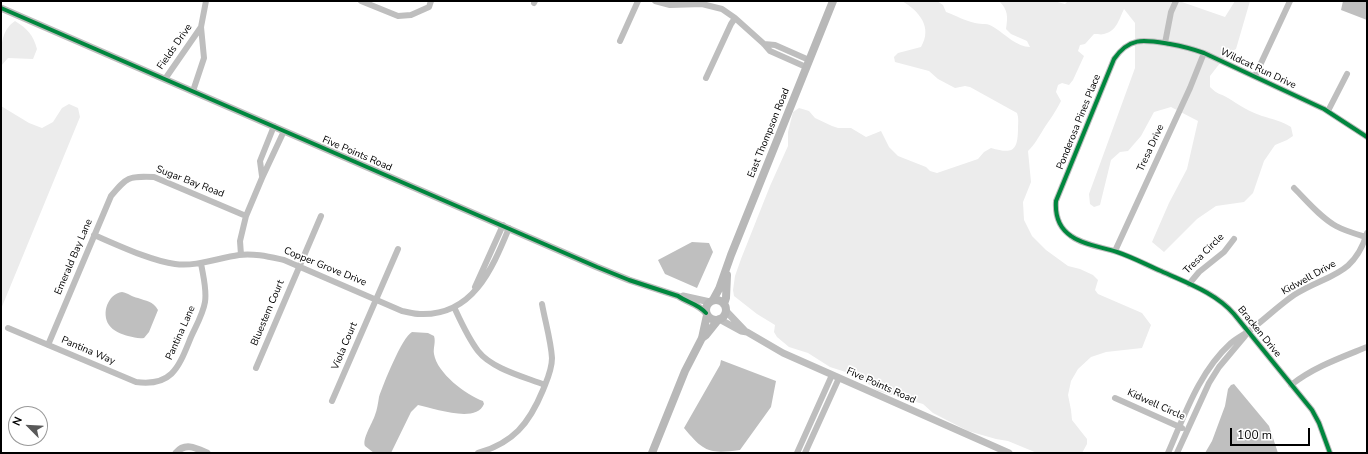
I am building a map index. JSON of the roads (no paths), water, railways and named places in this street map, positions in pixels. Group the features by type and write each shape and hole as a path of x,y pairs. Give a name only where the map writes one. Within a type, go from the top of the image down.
{"main road":[{"name":"East Thompson Road","path":"711,301 719,289 723,276 726,272 833,1"},
{"name":"East Thompson Road","path":"725,308 728,277 726,272"},
{"path":"652,453 685,371 702,338 706,306 711,301 719,300 725,308 723,317 706,336 702,338"},
{"path":"706,314 710,318 719,320"}],"street":[{"name":"Fields Drive","path":"193,91 204,58 201,27 206,1"},
{"path":"361,1 398,16 411,15 429,7 431,1"},
{"path":"620,41 638,1"},
{"path":"655,1 670,6 711,5 725,10 770,51 807,64"},
{"path":"1165,43 1171,12 1176,1"},
{"path":"1255,76 1290,1"},
{"name":"Five Points Road","path":"1,8 610,272 678,296 699,306 706,314"},
{"path":"706,78 735,18"},
{"name":"Fields Drive","path":"165,79 201,27"},
{"name":"Wildcat Run Drive","path":"1134,42 1149,40 1189,48 1204,53 1328,110 1367,136"},
{"name":"Ponderosa Pines Place","path":"1057,218 1055,206 1057,196 1112,62 1121,49 1134,42"},
{"name":"Tresa Drive","path":"1115,251 1190,88 1204,53"},
{"path":"1328,110 1347,74"},
{"path":"262,178 260,161 274,126"},
{"path":"241,255 240,241 246,216 284,131"},
{"name":"Sugar Bay Road","path":"124,180 140,176 154,177 246,216"},
{"name":"Emerald Bay Lane","path":"48,345 111,196 124,180"},
{"path":"1294,188 1332,224 1347,231 1366,235"},
{"name":"Bluestem Court","path":"256,368 321,216"},
{"name":"Bracken Drive","path":"1057,218 1062,227 1072,237 1080,241 1115,251 1189,284 1226,305 1310,408 1318,420 1330,453"},
{"name":"Copper Grove Drive","path":"94,235 149,257 175,264 188,265 241,255 266,256 284,260 402,310 419,314 438,313 454,307 474,288 506,227"},
{"name":"Kidwell Drive","path":"1168,453 1199,384 1211,365 1232,342 1248,332 1289,299 1303,290 1343,270 1354,260 1366,235"},
{"name":"Tresa Circle","path":"1189,284 1199,272 1224,252 1234,239"},
{"name":"Viola Court","path":"332,401 398,249"},
{"name":"Pantina Lane","path":"162,381 172,374 180,364 202,313 205,303 206,289 200,263"},
{"name":"Five Points Road","path":"678,296 711,301"},
{"path":"478,453 500,445 520,429 530,418 545,385 551,368 552,357 542,304"},
{"path":"454,307 470,339 479,352 501,368 545,385"},
{"name":"Five Points Road","path":"725,308 747,332 783,353 1009,453"},
{"name":"Five Points Road","path":"719,320 741,331 747,332"},
{"name":"Pantina Way","path":"8,328 136,382 149,384 162,381"},
{"name":"Kidwell Drive","path":"1177,453 1209,383 1219,367 1248,332"},
{"path":"1291,385 1322,365 1366,349"},
{"path":"797,453 814,415 835,377"},
{"path":"805,453 821,418 835,377"},
{"name":"Kidwell Circle","path":"1115,398 1188,430"},
{"path":"814,415 821,418"},
{"path":"176,453 180,448 188,447 193,447 207,453"}]}
